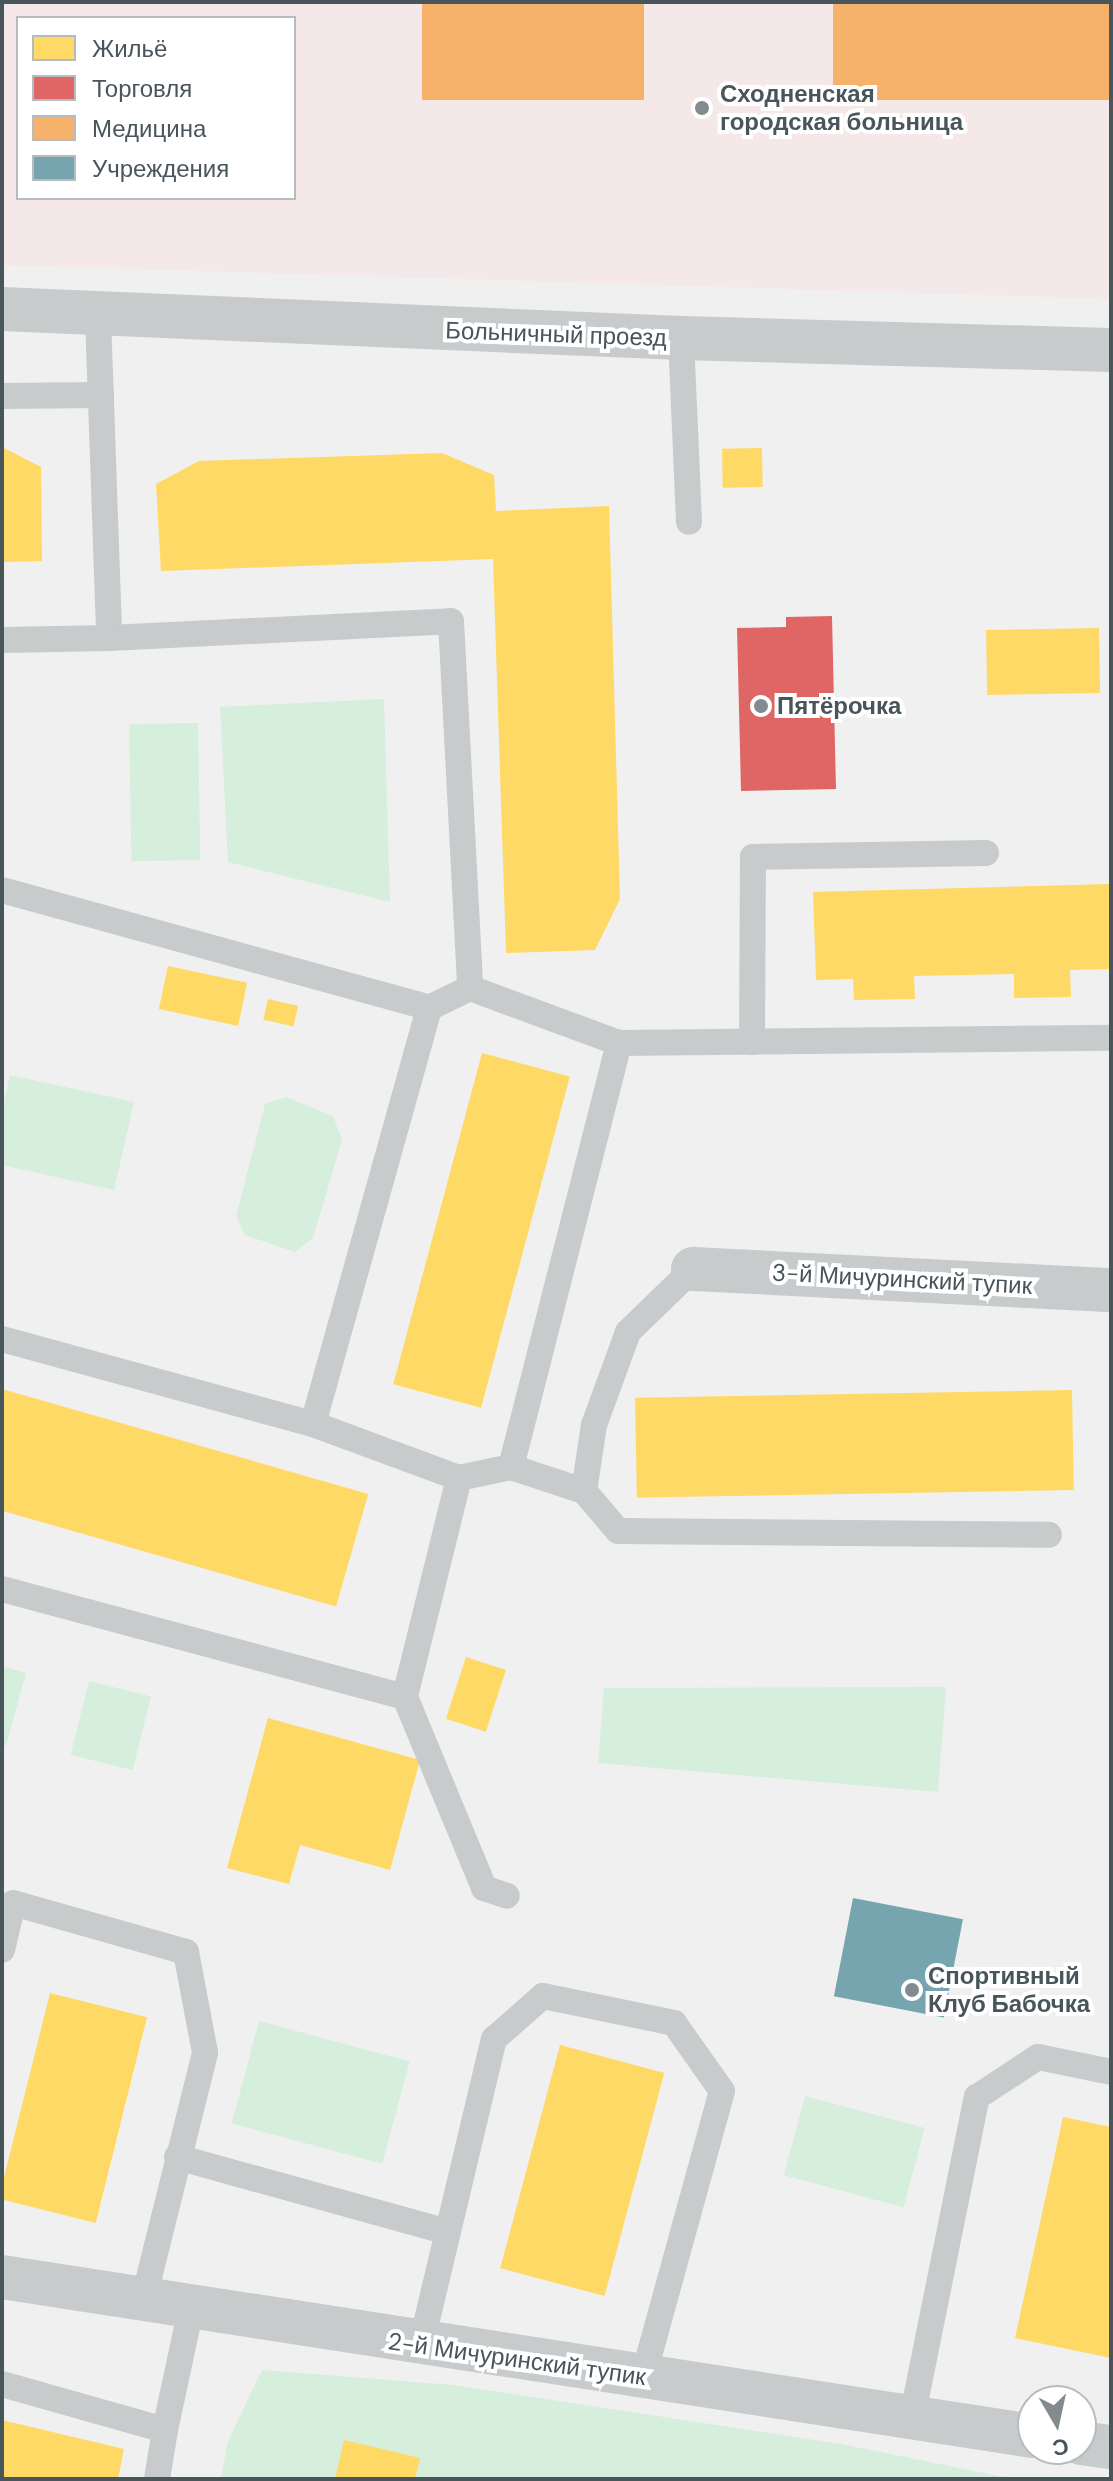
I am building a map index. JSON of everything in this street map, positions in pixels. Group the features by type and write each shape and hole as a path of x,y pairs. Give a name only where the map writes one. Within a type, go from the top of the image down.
{"street":[{"name":"Больничный проезд","path":"2,309 98,316 681,338 1111,350"},
{"name":"3-й Мичуринский тупик","path":"693,1269 1111,1290"},
{"name":"2-й Мичуринский тупик","path":"2,2277 421,2345 1017,2434"}],"lane":[{"path":"98,316 109,638"},
{"path":"681,338 689,522"},
{"path":"2,396 101,395"},
{"path":"2,640 109,638 451,621 470,988"},
{"path":"752,1042 753,857 986,853"},
{"path":"2,890 429,1008 470,988 619,1043 1111,1038"},
{"path":"313,1424 429,1008"},
{"path":"511,1467 619,1043"},
{"path":"584,1491 594,1425 628,1332 693,1269"},
{"path":"2,1339 313,1424 459,1478 511,1467 584,1491 618,1531 1049,1535"},
{"path":"459,1478 405,1697 484,1888 507,1896"},
{"path":"2,1589 405,1697"},
{"path":"2,1950 13,1903 186,1952 205,2053 143,2301"},
{"path":"421,2345 494,2039 543,1996 674,2023 722,2091 643,2378"},
{"path":"912,2418 977,2097 1038,2057 1111,2072"},
{"path":"177,2157 448,2232"},
{"path":"157,2479 191,2309"},
{"path":"2,2384 165,2430"}],"shaded area":[{"name":"Сходненская городская больница","path":"2,2 1111,2 1111,299 2,265"}],"green space":[{"path":"384,699 390,902 228,862 220,707"},
{"path":"198,723 200,860 131,861 129,724"},
{"path":"10,1075 134,1102 114,1190 2,1165 2,1110"},
{"path":"286,1097 333,1116 342,1140 313,1238 295,1252 245,1235 236,1216 265,1104"},
{"path":"2,1666 26,1673 6,1746 2,1745"},
{"path":"89,1681 151,1696 133,1770 71,1755"},
{"path":"946,1687 938,1792 598,1763 604,1688"},
{"path":"259,2021 410,2061 382,2164 232,2123"},
{"path":"805,2096 925,2128 904,2207 784,2175"},
{"path":"262,2370 453,2385 841,2444 1014,2479 221,2479 228,2441"}],"building: Жильё":[{"path":"2,447 41,467 42,561 2,562"},
{"path":"762,448 763,487 723,488 722,449"},
{"path":"442,453 494,475 496,511 609,506 620,899 595,950 506,953 493,559 161,571 156,484 199,461"},
{"path":"1099,628 1100,693 987,695 986,630"},
{"path":"1111,884 1111,969 1070,970 1071,997 1014,998 1014,974 914,976 915,999 854,1000 853,979 816,980 813,892"},
{"path":"168,966 247,983 238,1026 159,1009"},
{"path":"268,999 298,1006 293,1026 263,1019"},
{"path":"482,1053 570,1077 481,1408 393,1384"},
{"path":"2,1389 368,1494 336,1606 2,1511"},
{"path":"1072,1390 1074,1490 637,1498 635,1398"},
{"path":"466,1657 506,1670 486,1732 446,1719"},
{"path":"268,1718 420,1760 390,1870 300,1845 289,1884 227,1868"},
{"path":"50,1993 147,2017 96,2223 2,2200 2,2186"},
{"path":"560,2045 664,2073 605,2296 500,2268"},
{"path":"1063,2117 1111,2127 1111,2358 1015,2338"},
{"path":"2,2420 124,2449 118,2479 2,2479"},
{"path":"344,2440 420,2458 415,2479 335,2479"}],"building: Торговля":[{"path":"832,616 836,789 741,791 737,628 786,627 786,617"}],"building: Медицина":[{"path":"422,2 644,2 644,100 422,100"},
{"path":"833,2 1111,2 1111,100 833,100"}],"building: Учреждения":[{"path":"853,1898 963,1919 944,2018 834,1996"}],"place":[{"name":"Сходненская городская больница","path":"702,108"},
{"name":"Пятёрочка","path":"761,706"},
{"name":"Спортивный Клуб Бабочка","path":"912,1990"}]}
